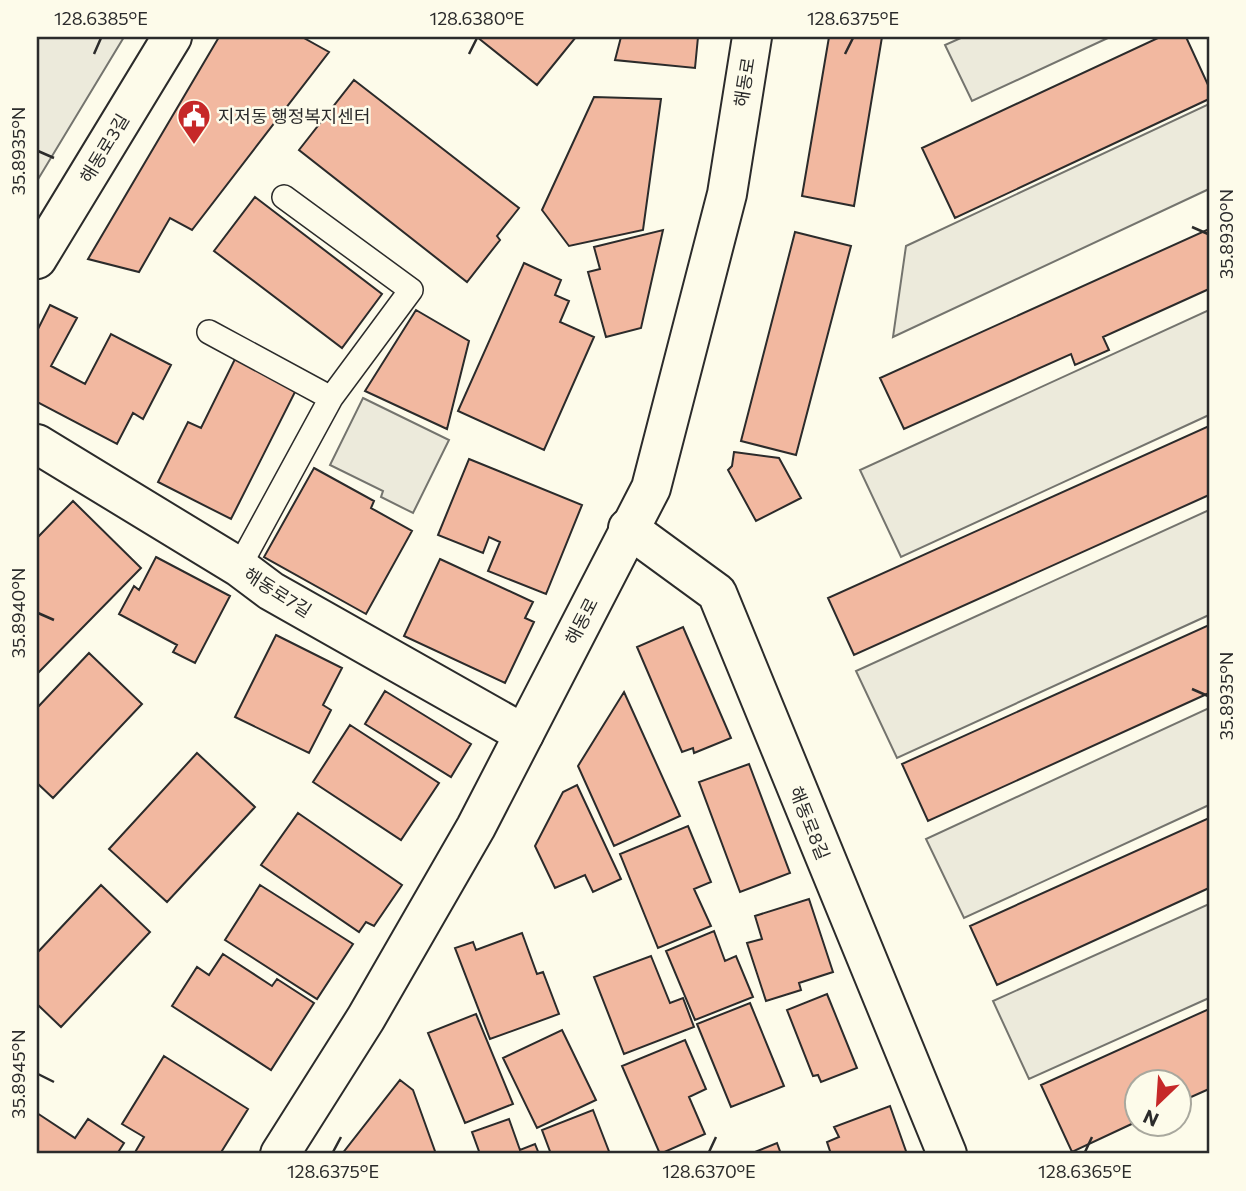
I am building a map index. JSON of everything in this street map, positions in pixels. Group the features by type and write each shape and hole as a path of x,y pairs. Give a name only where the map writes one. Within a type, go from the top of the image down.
{"street":[{"name":"해동로3길","path":"37,259 172,37"},
{"name":"해동로","path":"280,1154 366,1018 476,827 650,488 727,194 752,37"},
{"name":"해동로7길","path":"37,444 239,567 271,591 524,734"},
{"name":"해동로8길","path":"628,528 717,593 947,1154"}],"lane":[{"path":"239,567 331,398 411,290 284,197"},
{"path":"209,332 331,398"}],"shaded area":[{"path":"37,37 124,37 37,181"},
{"path":"963,37 1110,37 972,101 945,45"},
{"path":"1209,104 1209,189 893,337 906,246"},
{"path":"1209,310 1209,415 901,557 860,470"},
{"path":"363,398 449,440 413,513 381,497 383,491 330,465"},
{"path":"1209,510 1209,615 897,758 856,671"},
{"path":"1209,708 1209,805 964,918 926,839"},
{"path":"1209,904 1209,998 1029,1079 993,1001"}],"building":[{"path":"219,37 302,37 329,52 192,230 170,218 139,272 88,259"},
{"path":"477,37 576,37 537,85"},
{"path":"621,37 698,37 695,68 615,60"},
{"path":"829,37 882,37 854,206 802,196"},
{"path":"1160,37 1186,37 1209,87 1209,99 955,218 922,148"},
{"path":"354,80 519,208 497,236 500,240 467,282 299,150"},
{"path":"594,97 661,99 643,230 569,246 542,210"},
{"path":"255,197 382,294 342,348 214,251"},
{"path":"1209,229 1209,289 1103,337 1109,350 1075,365 1071,354 904,429 880,378"},
{"path":"663,230 641,328 606,337 588,272 600,269 594,247"},
{"path":"795,232 851,246 796,455 741,441"},
{"path":"524,263 561,280 555,295 569,301 560,322 594,337 544,450 458,411"},
{"path":"50,305 77,318 51,366 85,384 111,334 171,365 143,419 133,413 117,444 37,402 37,331"},
{"path":"416,310 469,341 447,429 365,391"},
{"path":"236,357 297,388 231,519 158,482 188,422 201,428"},
{"path":"1209,426 1209,495 854,655 828,598"},
{"path":"734,452 779,458 801,498 756,521 728,470 732,466"},
{"path":"469,459 582,505 546,594 488,571 500,542 489,537 483,553 438,535"},
{"path":"314,468 374,501 371,508 412,531 366,614 264,557"},
{"path":"73,501 141,568 37,674 37,538"},
{"path":"156,557 230,596 195,663 173,652 177,645 119,614 134,586 139,590"},
{"path":"440,559 533,602 525,618 534,622 505,683 404,636"},
{"path":"1209,625 1209,693 928,821 902,764"},
{"path":"683,627 731,738 694,753 693,748 682,752 637,647"},
{"path":"276,635 342,668 323,705 331,710 309,753 235,717"},
{"path":"89,653 142,704 53,798 37,783 37,708"},
{"path":"385,691 471,744 451,777 365,724"},
{"path":"624,692 680,816 614,846 578,766"},
{"path":"350,725 439,783 401,840 313,782"},
{"path":"197,753 255,807 167,902 109,849"},
{"path":"749,764 790,873 740,892 699,782"},
{"path":"577,785 621,879 593,892 585,875 555,888 535,846 563,792"},
{"path":"298,813 402,885 374,926 366,922 359,932 261,865"},
{"path":"1209,818 1209,888 997,985 970,926"},
{"path":"688,826 711,882 694,889 711,926 658,948 620,854"},
{"path":"101,885 150,932 61,1027 37,1004 37,953"},
{"path":"260,885 353,944 317,999 225,940"},
{"path":"809,899 833,972 799,983 801,990 766,1001 747,943 762,939 755,916"},
{"path":"714,931 725,961 736,956 753,997 695,1020 666,951"},
{"path":"522,933 537,974 543,972 559,1014 490,1039 455,948 473,942 476,950"},
{"path":"223,954 272,986 277,979 314,1003 271,1070 172,1006 197,967 209,975"},
{"path":"651,956 670,1003 683,998 694,1027 624,1054 594,977"},
{"path":"827,994 857,1068 821,1082 818,1075 813,1076 787,1010"},
{"path":"750,1003 784,1086 731,1107 697,1024"},
{"path":"1209,1009 1209,1089 1194,1096 1194,1068 1124,1068 1124,1128 1072,1152 1041,1085"},
{"path":"476,1014 513,1104 465,1123 428,1033"},
{"path":"562,1030 596,1100 537,1128 503,1058"},
{"path":"685,1040 706,1089 689,1097 705,1134 660,1154 622,1066"},
{"path":"164,1056 248,1109 220,1154 134,1154 144,1137 122,1124"},
{"path":"400,1080 413,1090 436,1154 342,1154"},
{"path":"890,1106 907,1154 831,1154 827,1142 839,1137 834,1127"},
{"path":"593,1110 610,1154 551,1154 542,1130"},
{"path":"37,1113 75,1138 88,1119 124,1143 117,1154 37,1154"},
{"path":"509,1119 520,1150 535,1144 539,1154 480,1154 472,1132"},
{"path":"777,1143 781,1154 750,1154"}],"place":[{"name":"지저동 행정복지센터","path":"194,146"}]}
